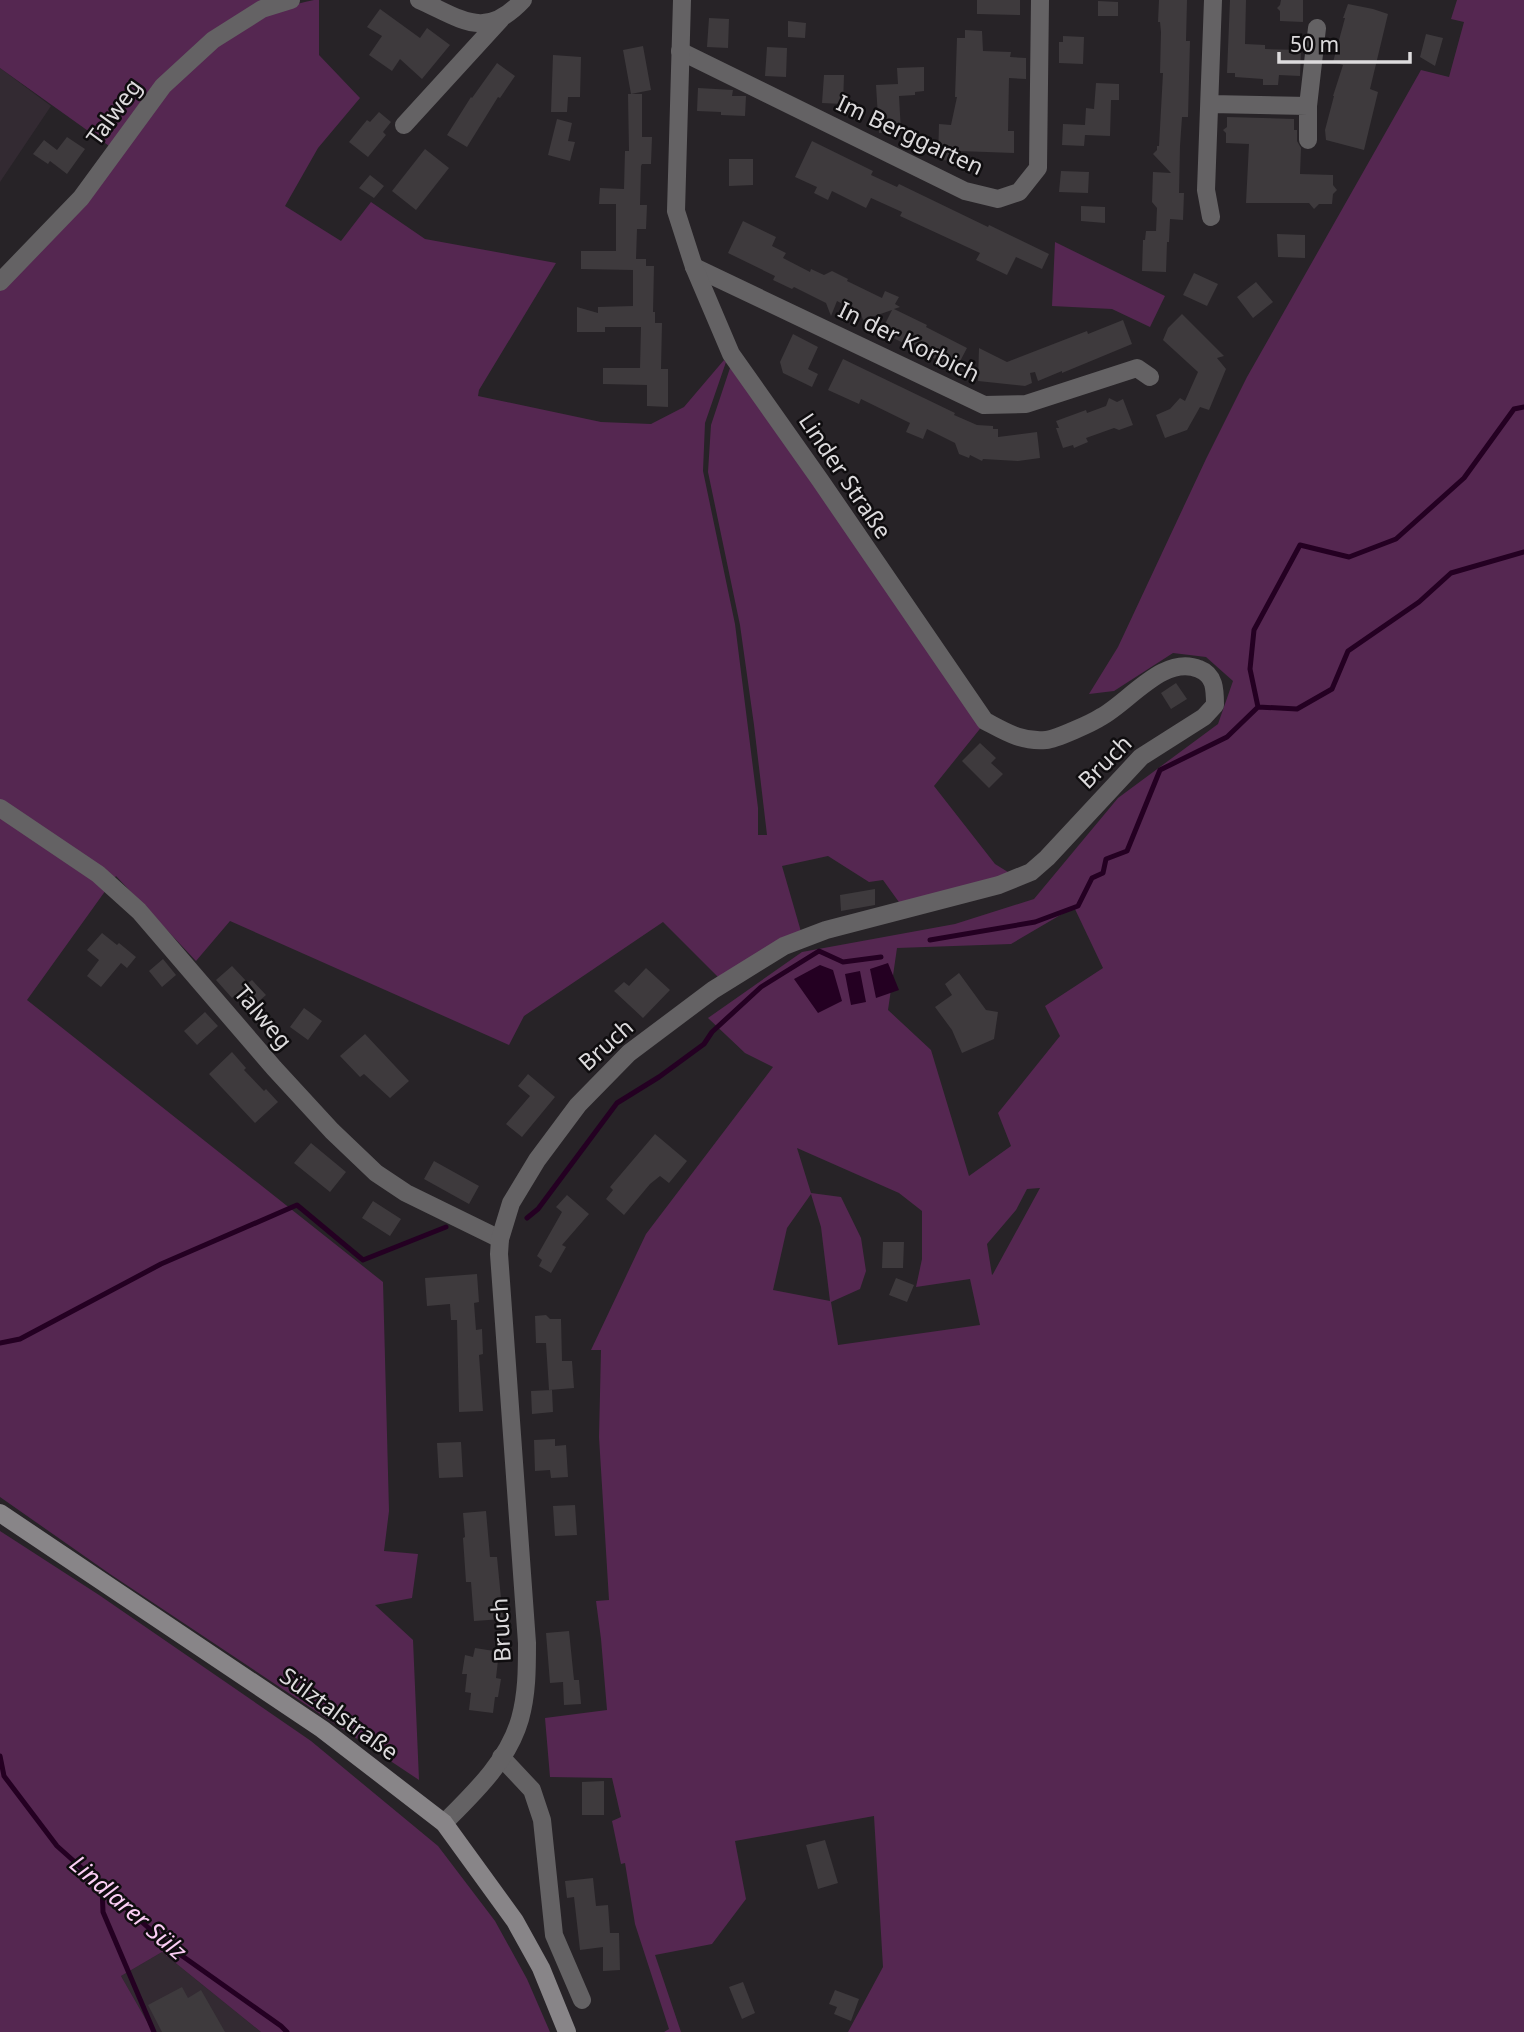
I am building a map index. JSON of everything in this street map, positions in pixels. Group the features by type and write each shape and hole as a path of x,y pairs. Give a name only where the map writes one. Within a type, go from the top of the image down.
{"main road":[{"name":"Sülztalstraße","path":"0,1514 322,1729 444,1823 515,1921 541,1968 567,2032"}],"street":[{"name":"Talweg","path":"0,282 81,198 163,86 213,40 262,9 291,0"},
{"path":"419,0 482,25 510,14 523,0"},
{"name":"Linder Straße","path":"682,0 676,211 694,267 731,354 985,721 1018,738 1048,740 1102,717 1156,676 1177,666 1196,667 1208,673"},
{"name":"Im Berggarten","path":"680,51 965,191 998,199 1020,192 1038,167 1040,0"},
{"path":"1211,217 1206,190 1213,0"},
{"path":"404,125 501,19"},
{"path":"1308,140 1308,106 1317,28"},
{"path":"1211,104 1308,106"},
{"name":"In der Korbich","path":"694,267 984,405 1026,404 1137,368 1150,377"},
{"name":"Bruch","path":"444,1823 476,1791 516,1731 527,1676 527,1643 499,1254 500,1239 512,1203 537,1160 578,1105 629,1053 713,990 784,946 826,930 999,885 1031,872 1141,757 1204,717 1215,705 1216,687 1208,673"},
{"name":"Talweg","path":"0,808 98,874 139,911 274,1068 332,1131 376,1173 406,1193 500,1239"},
{"path":"501,1757 532,1790 542,1820 554,1935 582,2000"}],"shaded area":[{"path":"0,0 275,0 255,6 112,148 0,68"},
{"path":"319,0 319,55 360,98 318,148 285,206 341,241 371,202 425,239 556,263 479,390 478,396 601,422 651,424 684,407 724,360 726,362 705,423 703,471 735,624 758,808 758,835 767,835 754,725 740,625 708,472 711,425 732,362 983,725 934,786 995,864 1021,880 909,916 883,880 869,882 828,856 782,866 804,942 726,985 663,922 524,1016 509,1045 230,921 196,961 116,876 27,1000 383,1282 389,1511 384,1551 418,1554 412,1598 375,1605 413,1640 419,1780 110,1574 0,1497 0,290 150,112 197,63 250,24 281,9"},
{"path":"1457,0 1524,0 1524,2032 848,2032 883,1967 874,1816 735,1841 746,1899 712,1944 655,1955 681,2032 664,2032 669,2029 635,1924 625,1863 621,1864 612,1821 621,1817 612,1778 550,1777 545,1718 607,1710 596,1601 609,1600 599,1437 601,1350 591,1350 646,1234 773,1067 745,1053 708,1018 802,952 955,924 1034,899 1118,798 1218,724 1233,681 1206,657 1173,653 1114,691 1089,694 1118,647 1247,377 1421,70 1449,77 1464,22 1451,19","holes":["1074,907 1103,968 1045,1006 1060,1036 998,1113 1011,1146 969,1176 931,1050 888,1010 897,948 1011,944","797,1148 899,1193 922,1211 922,1259 916,1287 970,1279 980,1325 838,1345 831,1302 860,1289 866,1271 861,1238 841,1197 811,1193","1040,1188 992,1275 987,1244 1016,1210 1027,1189","811,1194 821,1227 830,1301 773,1290 787,1228"]},
{"path":"0,68 51,106 0,182"},
{"path":"1055,242 1165,296 1150,327 1112,309 1052,306"},
{"path":"888,963 899,990 876,998 870,969"},
{"path":"820,965 833,970 842,1001 818,1013 794,979"},
{"path":"860,971 866,1002 851,1005 845,974"},
{"path":"0,1531 99,1595 311,1741 438,1846 495,1921 527,1979 550,2032 261,2032 162,1952 121,1976 153,2032 0,2032"},
{"path":"162,1952 261,2032 153,2032 121,1976"}],"building":[{"path":"977,0 1020,0 1020,15 977,14"},
{"path":"1159,0 1187,0 1186,41 1190,41 1188,117 1182,117 1180,146 1179,193 1184,193 1183,220 1170,219 1166,272 1142,271 1146,231 1156,231 1157,208 1152,202 1153,172 1171,173 1153,154 1159,146 1163,73 1160,73"},
{"path":"1230,0 1246,0 1245,44 1265,45 1265,49 1301,50 1300,76 1279,75 1278,85 1263,85 1263,79 1235,77 1235,73 1227,73"},
{"path":"1281,0 1303,0 1303,22 1280,21 1280,11 1277,8"},
{"path":"1098,1 1118,2 1118,16 1098,16"},
{"path":"1348,4 1388,14 1370,89 1378,92 1364,150 1326,140 1325,130 1343,65 1333,62"},
{"path":"380,9 420,38 427,28 450,45 422,79 400,59 392,71 369,55 382,36 367,27"},
{"path":"709,18 729,19 728,48 707,47"},
{"path":"788,21 806,23 805,38 788,37"},
{"path":"965,30 982,31 983,51 1011,52 1010,57 1026,58 1026,79 1009,78 1008,131 1014,131 1014,153 959,151 959,161 938,160 939,124 951,125 957,97 957,38 965,38"},
{"path":"1426,34 1443,38 1435,66 1420,57"},
{"path":"1063,36 1084,37 1083,64 1059,63 1059,42 1063,42"},
{"path":"643,46 651,90 631,94 623,50"},
{"path":"767,47 787,48 786,77 765,76"},
{"path":"553,55 581,57 580,97 568,97 567,112 551,112"},
{"path":"497,63 515,76 500,98 498,97 467,147 447,135"},
{"path":"924,67 924,91 915,92 915,95 899,96 901,132 879,133 876,85 898,84 897,68"},
{"path":"824,75 844,75 843,104 822,103"},
{"path":"1096,83 1119,84 1119,100 1111,100 1110,136 1085,135 1084,146 1062,145 1063,124 1085,125 1086,108 1094,109"},
{"path":"698,88 733,90 732,96 746,96 745,116 697,111"},
{"path":"628,94 642,94 642,137 652,137 651,164 641,166 640,205 647,205 646,229 637,229 636,259 646,259 646,266 654,266 653,312 655,323 662,323 661,369 668,369 668,407 647,406 647,385 603,384 603,368 640,368 641,327 605,327 605,332 577,332 577,307 598,313 598,307 633,306 633,270 581,269 581,251 616,251 616,204 599,204 600,188 624,189 625,151 629,151"},
{"path":"379,112 391,122 383,132 386,135 368,157 349,142 367,120 370,122"},
{"path":"1227,117 1294,119 1294,130 1297,130 1297,141 1301,148 1300,174 1333,175 1333,185 1337,190 1333,194 1332,204 1319,204 1314,209 1309,203 1246,203 1249,144 1226,143 1226,133 1223,130 1227,127"},
{"path":"557,119 572,123 568,141 575,142 570,161 548,155"},
{"path":"67,137 85,149 67,174 50,161 48,164 33,154 44,140 57,150"},
{"path":"812,141 873,171 871,175 897,187 899,184 1049,254 1042,269 1016,257 1007,275 976,260 980,253 900,216 902,212 871,198 866,208 832,191 828,200 814,193 817,187 795,177"},
{"path":"425,149 449,168 416,210 392,191"},
{"path":"729,159 753,159 753,185 729,186"},
{"path":"1061,171 1089,172 1088,193 1059,192"},
{"path":"370,175 384,186 374,198 359,188"},
{"path":"1081,206 1105,207 1105,223 1081,221"},
{"path":"743,221 776,237 772,246 786,253 783,258 810,272 811,269 824,275 832,271 882,298 885,291 899,297 895,304 900,307 894,309 967,348 956,369 881,332 892,310 863,320 861,314 837,301 831,316 826,303 773,280 775,276 728,253"},
{"path":"1277,234 1305,235 1305,258 1278,257"},
{"path":"1194,273 1218,284 1207,306 1183,295"},
{"path":"1256,282 1273,302 1253,318 1237,297"},
{"path":"1182,314 1224,356 1217,358 1226,369 1209,410 1200,407 1187,430 1165,438 1156,415 1170,409 1180,398 1185,401 1198,372 1163,340 1168,328"},
{"path":"1123,320 1132,344 1038,381 1035,372 1030,373 1032,383 1025,386 978,381 979,348 1007,362"},
{"path":"793,334 818,347 808,369 818,374 812,387 783,373 780,362"},
{"path":"843,359 955,413 954,415 977,425 993,426 993,429 998,429 998,437 1037,432 1040,458 982,461 970,455 969,458 959,454 955,443 927,429 923,439 906,432 910,423 861,399 859,404 828,390"},
{"path":"1109,398 1117,402 1123,399 1133,425 1119,430 1114,428 1086,438 1088,442 1074,448 1073,445 1063,448 1056,421 1106,406"},
{"path":"1176,683 1187,699 1171,709 1161,693"},
{"path":"980,743 996,758 991,763 1003,774 989,788 962,761"},
{"path":"875,889 875,905 841,911 840,895"},
{"path":"102,933 136,957 127,968 121,963 101,987 87,976 99,960 87,950"},
{"path":"163,959 176,975 162,987 149,971"},
{"path":"232,966 248,983 252,980 266,995 249,1010 235,995 232,998 216,980"},
{"path":"646,968 670,990 643,1018 614,991 624,982 629,986"},
{"path":"959,973 986,1010 998,1012 994,1039 962,1053 952,1030 935,1007 952,995 945,984"},
{"path":"304,1008 322,1021 308,1040 290,1027"},
{"path":"205,1012 218,1026 197,1045 184,1031"},
{"path":"365,1034 409,1081 390,1098 364,1074 360,1077 340,1056"},
{"path":"232,1052 246,1068 244,1070 278,1102 255,1123 209,1074"},
{"path":"528,1074 555,1097 522,1137 506,1124 530,1096 518,1086"},
{"path":"655,1134 687,1161 669,1183 660,1176 650,1184 624,1215 606,1199 613,1190 610,1187"},
{"path":"311,1143 346,1172 330,1192 294,1163"},
{"path":"434,1161 479,1186 469,1204 424,1179"},
{"path":"567,1195 589,1214 562,1245 566,1247 551,1273 539,1266 542,1260 537,1256 562,1212 556,1207"},
{"path":"373,1201 401,1219 390,1236 362,1218"},
{"path":"883,1242 904,1242 903,1268 882,1268"},
{"path":"477,1274 479,1302 474,1303 476,1330 482,1329 483,1354 479,1355 483,1411 459,1412 457,1320 451,1320 450,1304 427,1306 425,1278"},
{"path":"896,1278 914,1285 907,1302 889,1295"},
{"path":"546,1315 550,1319 561,1319 562,1361 572,1361 574,1388 549,1390 546,1343 536,1343 535,1316"},
{"path":"552,1390 553,1412 532,1414 531,1391"},
{"path":"555,1439 555,1446 566,1445 568,1477 551,1478 550,1470 535,1471 534,1440"},
{"path":"461,1442 463,1477 439,1478 437,1443"},
{"path":"575,1505 577,1535 555,1536 553,1506"},
{"path":"486,1511 490,1557 497,1557 503,1619 474,1621 471,1582 466,1582 463,1513"},
{"path":"569,1631 574,1680 579,1680 581,1704 564,1705 563,1682 550,1683 546,1633"},
{"path":"475,1648 494,1651 493,1659 498,1660 496,1678 501,1679 493,1713 469,1710 471,1693 465,1692 467,1674 462,1674 465,1655 473,1657"},
{"path":"604,1781 604,1815 582,1815 582,1782"},
{"path":"825,1840 838,1883 818,1889 806,1845"},
{"path":"593,1878 596,1906 608,1905 610,1933 619,1933 620,1970 603,1971 603,1947 580,1950 574,1897 567,1898 565,1881"},
{"path":"743,1982 755,2013 742,2019 729,1987"},
{"path":"182,1987 188,1998 201,1990 225,2032 162,2032 148,2005"},
{"path":"835,1990 859,1999 851,2021 834,2014 837,2007 829,2004"}],"waterway":[{"path":"1258,707 1250,669 1254,630 1300,545 1349,557 1396,539 1464,478 1514,409 1524,407"},
{"path":"930,940 1035,922 1078,906 1092,878 1103,873 1106,859 1127,851 1160,770 1227,737 1258,707 1297,709 1332,689 1348,651 1419,602 1451,573 1524,552"},
{"path":"527,1218 538,1209 617,1103 704,1044 712,1032 761,987 819,951 843,962 881,957"},
{"path":"0,1343 20,1339 161,1264 297,1205 363,1260 446,1227"},
{"name":"Lindlarer Sülz","path":"0,1756 4,1776 57,1846 171,1948 287,2032"},
{"path":"102,1887 103,1912 154,2032"}]}
